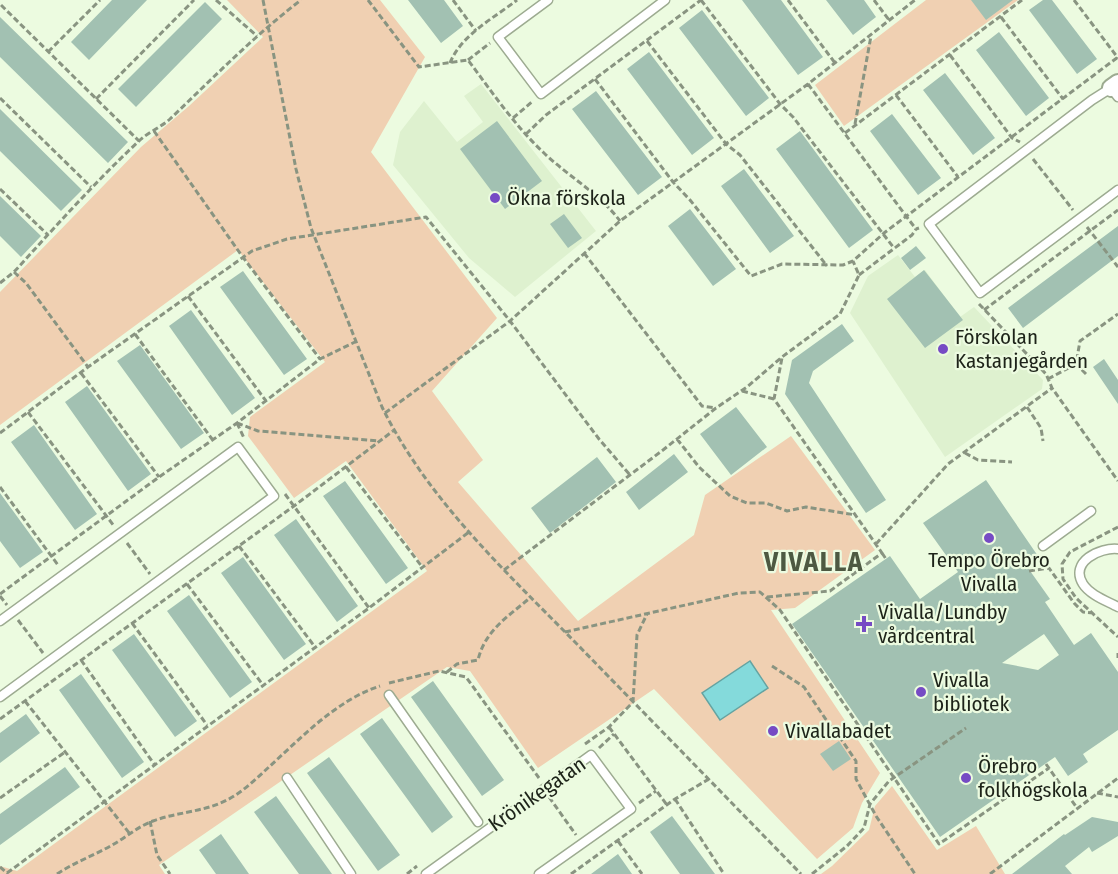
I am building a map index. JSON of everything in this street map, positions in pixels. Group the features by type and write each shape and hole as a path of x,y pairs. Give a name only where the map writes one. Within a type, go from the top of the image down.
{"lane":[{"path":"548,0 498,37 541,94 665,0"},
{"path":"1116,90 1092,100 929,224 980,293 1118,189"},
{"path":"0,621 238,447 274,496 0,697"},
{"path":"1042,546 1091,511"},
{"path":"1118,549 1098,552 1083,560 1079,572 1083,584 1097,596 1118,607"},
{"path":"390,695 478,822"},
{"name":"Krönikegatan","path":"426,874 591,755 630,809"},
{"path":"286,778 351,874"},
{"path":"540,874 630,809"}],"path":[{"path":"6,0 1,6 139,141"},
{"path":"48,52 100,0"},
{"path":"96,99 194,0"},
{"path":"216,0 257,36"},
{"path":"263,0 296,169 314,235 385,413 414,463 469,532 504,570 801,874"},
{"path":"0,283 14,272 92,187 139,141 169,120 268,25 301,0"},
{"path":"368,0 419,67 468,60 498,37"},
{"path":"453,0 476,31"},
{"path":"450,63 455,50 517,0"},
{"path":"526,134 546,115 701,0 894,248"},
{"path":"788,0 835,63"},
{"path":"874,0 889,20"},
{"path":"385,413 510,321 620,221 807,84 915,0"},
{"path":"845,133 1022,0"},
{"path":"595,79 673,182 751,276 782,264 843,266 853,261 906,216 1118,57 1074,0"},
{"path":"1001,17 1064,99"},
{"path":"855,125 871,34"},
{"path":"647,41 726,144 740,155 827,266"},
{"path":"950,55 1012,138 1020,142 1118,267"},
{"path":"468,60 512,118 543,153 606,204 620,221"},
{"path":"807,84 906,216"},
{"path":"512,118 541,94"},
{"path":"896,95 958,178"},
{"path":"0,98 92,187"},
{"path":"154,130 242,256 320,359"},
{"path":"0,189 48,235"},
{"path":"984,310 1118,210"},
{"path":"0,433 242,256 270,243 426,217 510,321 599,439 630,475"},
{"path":"504,570 840,314 859,275 912,235 916,229"},
{"path":"584,253 702,406 716,408"},
{"path":"853,261 859,275"},
{"path":"14,272 26,283 88,367"},
{"path":"980,293 979,305 1046,374 1052,388 1118,481"},
{"path":"188,296 266,400"},
{"path":"1076,364 1080,340 1118,314"},
{"path":"135,334 212,440"},
{"path":"60,675 0,595 159,477 237,423 320,359 355,341"},
{"path":"774,399 782,357"},
{"path":"1048,379 1076,364"},
{"path":"1076,364 1086,374"},
{"path":"81,373 159,477"},
{"path":"876,544 948,464 1052,388"},
{"path":"741,391 774,399 886,559"},
{"path":"1027,407 1041,428 1042,441"},
{"path":"28,412 167,598"},
{"path":"237,423 258,431 380,441"},
{"path":"0,718 294,506 394,430"},
{"path":"677,439 707,474 730,496 747,503 766,503 787,511 806,507 856,515"},
{"path":"964,453 978,460 1012,462"},
{"path":"346,467 423,568"},
{"path":"0,487 65,574"},
{"path":"294,506 369,608"},
{"path":"0,867 8,874 469,532"},
{"path":"239,546 315,647"},
{"path":"767,597 830,591 882,553"},
{"path":"1029,571 1049,568 1074,603 1083,612 1093,613"},
{"path":"1052,572 1062,569"},
{"path":"187,584 262,685"},
{"path":"565,632 739,593 760,592 780,610 939,844 1049,768"},
{"path":"447,672 457,664 478,660 481,646 493,630 531,597"},
{"path":"633,702 637,635 647,614"},
{"path":"132,623 207,725"},
{"path":"1118,653 1118,658"},
{"path":"81,660 155,765"},
{"path":"772,666 804,687 841,739 856,761 856,779 915,874"},
{"path":"57,874 150,821 206,809 229,799 259,776 318,723 344,704 374,688 410,676 439,671 466,677 540,778 544,789 592,859"},
{"path":"25,701 130,834"},
{"path":"609,727 667,805"},
{"path":"812,874 847,846 864,828 870,804 889,781 966,728"},
{"path":"591,755 614,734"},
{"path":"0,798 65,752"},
{"path":"1046,764 1077,808"},
{"path":"990,874 1118,778"},
{"path":"571,874 675,799 709,779"},
{"path":"630,809 656,791"},
{"path":"1097,793 1118,797"},
{"path":"675,799 724,874"},
{"path":"150,821 156,855 170,874"},
{"path":"618,841 642,874"}],"shaded area":[{"path":"227,0 380,0 425,57 371,152 497,318 432,391 483,460 458,482 578,621 694,535 705,495 791,436 875,550 795,608 771,610 880,773 862,803 853,828 817,859 654,689 538,768 470,671 447,667 159,865 165,874 0,874 0,866 17,871 427,571 346,461 294,498 248,436 250,417 325,362 238,250 0,425 0,292 141,147 263,37"},
{"path":"926,0 1018,0 844,126 815,85"},
{"name":"Ökna förskola","path":"481,84 596,231 515,297 469,258 393,165 400,132 424,101 457,142 483,122 464,96"},
{"name":"Förskolan Kastanjegården","path":"898,255 915,277 925,270 960,317 974,307 1043,380 1042,389 945,457 850,313 868,276"},
{"path":"892,786 937,850 976,826 1005,874 821,874 869,830 875,806"}],"water":[{"path":"750,661 768,688 720,720 702,693"}],"building":[{"path":"112,0 147,0 89,60 71,42"},
{"path":"408,0 444,0 463,26 441,43"},
{"path":"742,0 781,0 823,57 798,75"},
{"path":"826,0 864,0 876,17 853,35"},
{"path":"971,0 1013,0 986,20"},
{"path":"1043,0 1052,0 1097,59 1077,74 1029,10"},
{"path":"205,2 222,19 136,107 118,89"},
{"path":"702,10 769,98 746,116 679,28"},
{"path":"0,17 128,142 108,163 0,57"},
{"path":"999,32 1049,98 1026,116 976,50"},
{"path":"649,52 714,138 692,155 627,69"},
{"path":"945,73 995,138 973,155 923,90"},
{"path":"596,91 662,177 638,195 572,109"},
{"path":"0,109 82,190 61,211 0,151"},
{"path":"892,114 941,178 918,195 870,131"},
{"path":"497,121 542,181 505,209 460,149"},
{"path":"800,131 873,230 849,248 776,149"},
{"path":"744,169 794,236 770,253 721,186"},
{"path":"0,196 41,236 21,257 0,236"},
{"path":"690,209 736,269 713,286 668,226"},
{"path":"564,214 582,238 568,248 550,224"},
{"path":"1118,226 1118,256 1023,328 1008,308"},
{"path":"916,246 926,258 910,270 901,258"},
{"path":"924,270 963,320 925,348 887,299"},
{"path":"243,271 307,359 284,375 220,287"},
{"path":"191,310 255,398 232,415 169,326"},
{"path":"842,324 854,341 813,371 809,383 886,500 866,513 785,394 792,360"},
{"path":"140,345 204,433 181,449 117,361"},
{"path":"1104,359 1118,380 1118,404 1093,367"},
{"path":"87,386 151,474 128,491 65,402"},
{"path":"736,407 767,447 731,475 700,434"},
{"path":"34,425 97,514 75,530 11,442"},
{"path":"674,454 688,472 639,510 626,492"},
{"path":"597,457 616,482 550,533 531,508"},
{"path":"986,480 1040,559 1028,568 1050,599 1045,602 1074,645 1091,633 1118,672 1118,730 1083,754 1088,762 1068,776 1055,757 940,837 792,624 890,556 920,599 958,572 923,523","holes":["1044,634 1059,655 1038,670 1002,663"]},
{"path":"345,481 408,568 386,584 323,496"},
{"path":"0,493 43,552 20,568 0,541"},
{"path":"296,519 358,606 337,622 274,535"},
{"path":"243,557 306,644 284,660 221,573"},
{"path":"189,595 252,682 230,698 167,611"},
{"path":"134,634 197,721 175,737 112,650"},
{"path":"81,674 144,762 122,778 59,690"},
{"path":"433,681 504,780 482,796 411,697"},
{"path":"26,714 40,733 0,763 0,733"},
{"path":"382,718 453,817 432,833 360,734"},
{"path":"839,741 851,759 833,771 820,754"},
{"path":"329,757 400,855 378,871 307,773"},
{"path":"65,767 80,787 0,845 0,814"},
{"path":"276,796 332,874 299,874 254,812"},
{"path":"672,816 715,874 680,874 650,832"},
{"path":"1092,817 1118,822 1118,836 1092,852 1089,847 1065,866 1072,874 1012,874 1064,834"},
{"path":"221,834 249,874 216,874 199,850"},
{"path":"618,854 632,874 591,874"}],"place":[{"name":"Ökna förskola","path":"495,198"},
{"name":"Förskolan Kastanjegården","path":"943,349"},
{"name":"Tempo Örebro Vivalla","path":"989,538"},
{"name":"Vivalla/Lundby vårdcentral","path":"864,624"},
{"name":"Vivalla bibliotek","path":"921,692"},
{"name":"Vivallabadet","path":"773,731"},
{"name":"Örebro folkhögskola","path":"966,778"}],"district":[{"name":"VIVALLA","path":"814,562"}]}
